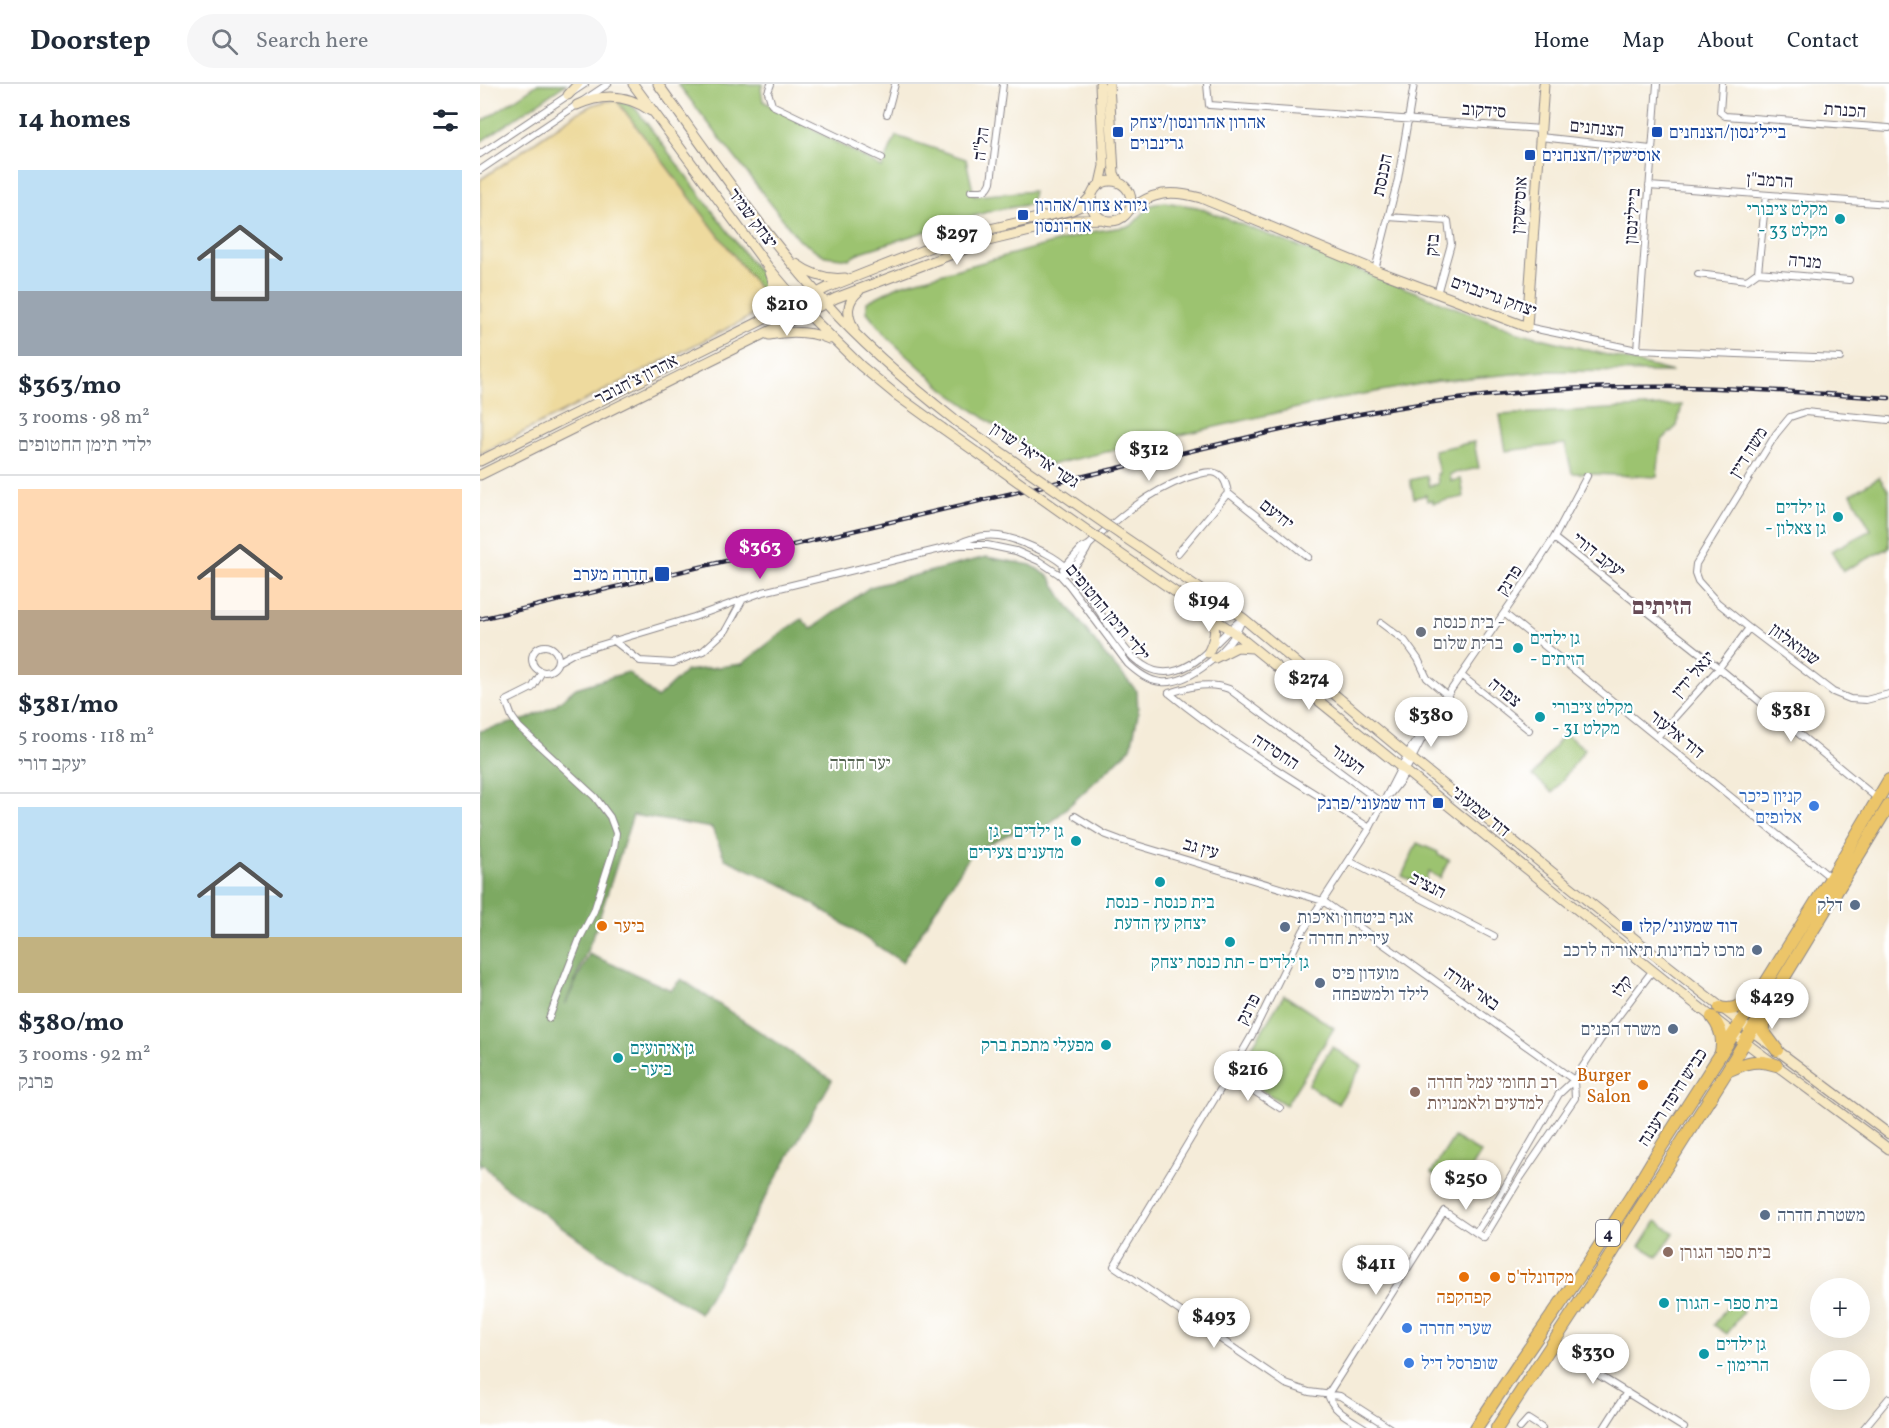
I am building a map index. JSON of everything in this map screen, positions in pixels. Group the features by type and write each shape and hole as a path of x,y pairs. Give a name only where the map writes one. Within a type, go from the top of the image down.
{"highway":[{"name":"כביש חיפה רעננה","path":"1497,1428 1605,1264 1749,1037 1883,802 1889,780"},
{"name":"כביש חיפה רעננה","path":"1476,1428 1595,1253 1831,878 1883,802"},
{"path":"1721,1055 1722,1037 1717,1024 1716,1012 1732,1010 1743,1004 1769,968 1776,966"},
{"path":"1763,1013 1763,1031 1777,1050"},
{"path":"1727,1071 1755,1061 1776,1065"}],"main road":[{"path":"568,95 578,84"},
{"name":"יצחק שמיר","path":"633,84 768,267 806,312 835,343 895,394 942,428"},
{"name":"יצחק שמיר","path":"658,84 721,171 817,293 897,373 956,421"},
{"path":"786,256 810,273 828,278 849,278 973,233 1072,210 1083,205 1100,184 1104,166 1100,84"},
{"path":"1092,195 1094,211 1103,219 1117,220 1125,215 1131,201 1128,191 1118,182 1114,173 1109,84"},
{"name":"אוסישקין","path":"1527,327 1544,84"},
{"path":"577,105 603,97 623,97 643,106 658,117"},
{"path":"1100,184 1109,181 1118,182"},
{"name":"יצחק גרינבוים","path":"1128,191 1154,195"},
{"name":"יצחק גרינבוים","path":"1128,211 1154,195 1185,194 1201,198 1374,270 1527,327"},
{"name":"אהרון צ'חנובר","path":"480,475 806,312 865,286 984,242 1076,220 1103,219"},
{"path":"757,323 770,308 775,296 773,279 768,267"},
{"name":"אהרון צ'חנובר","path":"480,461 798,302 865,274"},
{"path":"858,336 850,322 848,306 852,297 865,286"},
{"path":"755,338 776,333 796,332 816,334 835,343"},
{"name":"גשר אריאל שרון","path":"956,421 1243,618"},
{"name":"גשר אריאל שרון","path":"942,428 1209,614"},
{"path":"1209,614 1214,624 1211,655 1238,647 1256,650"},
{"name":"דוד שמעוני","path":"1209,614 1653,970 1716,1012"},
{"name":"דוד שמעוני","path":"1243,618 1409,758 1749,1037"},
{"path":"1749,1037 1777,1050 1889,1134"},
{"path":"1749,1037 1776,1065 1889,1149"}],"street":[{"path":"480,154 585,84"},
{"path":"480,170 608,84"},
{"path":"771,84 768,92 772,105 882,158"},
{"path":"887,114 896,84"},
{"name":"הל\"ה","path":"971,191 984,191 989,188 991,182 1004,84"},
{"name":"סידקוב","path":"1207,84 1209,105 1408,120 1540,133"},
{"name":"הכנסת","path":"1374,270 1398,179 1414,84"},
{"name":"ביילינסון","path":"1637,350 1657,84"},
{"name":"הכנרת","path":"1722,84 1720,112 1725,116 1889,128"},
{"name":"הצנחנים","path":"1540,133 1651,149"},
{"name":"הרמב\"ן","path":"1649,186 1889,204"},
{"path":"1758,272 1766,195"},
{"name":"בזק","path":"1388,217 1448,222 1451,244 1437,294"},
{"name":"מנרה","path":"1698,274 1747,280 1758,272 1849,280"},
{"name":"יצחק גרינבוים","path":"1527,327 1637,350 1840,358"},
{"name":"משה דיין","path":"1706,591 1695,573 1696,564 1776,434 1790,417 1804,412 1889,420"},
{"name":"יחיעם","path":"1067,569 1086,553 1089,545 1134,506 1165,486 1212,471 1221,477 1227,486 1228,494 1308,557"},
{"name":"פרנק","path":"1328,1394 1309,1392 1286,1384 1114,1266 1252,1035 1303,931 1370,828 1428,726 1554,538 1587,476"},
{"path":"1178,553 1228,494"},
{"name":"ילדי תימן החטופים","path":"957,545 972,537 1002,537 1017,540 1067,569 1127,652 1143,666 1157,672 1178,670 1211,655"},
{"name":"יעקב דורי","path":"1554,538 1719,668 1883,802"},
{"name":"ילדי תימן החטופים","path":"558,662 574,653 694,617 763,591 957,545 987,545 1016,550 1040,561 1070,585 1118,652 1138,673 1160,682 1174,681 1198,670 1243,618"},
{"path":"1060,575 1067,569"},
{"name":"שמואלזון","path":"1706,591 1749,628 1842,696 1866,700 1889,694"},
{"path":"613,640 640,661 673,663 703,651 711,644 726,630 743,599"},
{"name":"דוד אלעזר","path":"1505,614 1831,878"},
{"path":"1381,623 1405,641 1418,658 1427,678 1448,696"},
{"name":"יגאל ידין","path":"1657,737 1719,668 1749,628"},
{"path":"542,646 547,646 556,652 558,662 554,669 542,672 533,663 533,655 542,646"},
{"name":"ילדי תימן החטופים","path":"556,652 574,653"},
{"path":"542,672 532,688 506,701 512,717 519,727 595,797 610,817 616,833 614,848 594,911 580,938 549,1018"},
{"name":"צפרה","path":"1462,676 1529,730"},
{"name":"העגור","path":"1169,693 1203,685 1218,685 1229,689 1383,804"},
{"name":"החסידה","path":"1169,693 1191,711 1271,766 1370,828"},
{"name":"עין גב","path":"1075,816 1104,834 1120,840 1323,900"},
{"name":"הנציב","path":"1349,861 1494,936"},
{"name":"באר אורה","path":"1323,900 1574,1080"},
{"name":"קלז","path":"1574,1080 1575,1098 1521,1177 1484,1238 1476,1232 1498,1199 1559,1094 1574,1080 1601,1039 1653,970"},
{"path":"1229,1075 1280,1108"},
{"path":"1365,1428 1338,1410 1329,1400 1328,1394 1444,1211 1476,1232"},
{"path":"1571,1358 1684,1428"},
{"path":"1604,1428 1627,1392"},
{"path":"1328,1394 1345,1399 1390,1428"},
{"path":"1864,1428 1889,1398"},
{"path":"1520,1428 1528,1419 1542,1428"}],"green space":[{"path":"538,84 566,84 480,142 480,123"},
{"path":"678,84 763,84 761,88 763,101 882,168 896,136 966,159 974,196 1033,191 1031,204 990,211 861,252 849,259 825,256 799,240"},
{"path":"617,101 627,103 636,109 766,282 770,292 769,302"},
{"path":"1164,202 1197,207 1518,332 1673,372 1545,371 1438,381 1341,398 1050,465 945,390 888,338 867,312 867,302 900,285 1096,231 1131,226 1151,205"},
{"path":"1682,405 1677,426 1661,441 1657,477 1572,473 1565,444 1506,451 1500,415"},
{"path":"1474,442 1479,468 1450,474 1451,481 1461,479 1464,497 1433,503 1432,500 1427,501 1426,495 1414,498 1410,480 1427,476 1429,486 1438,484 1437,474 1439,473 1434,450"},
{"path":"1879,477 1889,491 1889,548 1843,571 1831,551 1871,530 1851,494"},
{"name":"יער חדרה","path":"986,557 1031,565 1050,577 1061,596 1104,654 1137,691 1138,714 1131,748 1043,830 1020,829 973,851 902,962 787,887 725,859 712,828 633,815 595,931 565,1005 589,954 671,990 681,979 832,1080 700,1313 602,1255 501,1184 482,1163 480,1167 480,731 527,719 554,706 576,688 628,672 657,698 686,671 742,664 802,619 811,629 870,587"},
{"path":"1564,733 1585,749 1553,793 1533,776"},
{"path":"1417,843 1438,852 1438,855 1449,860 1440,878 1429,872 1423,886 1402,876"},
{"path":"1284,995 1334,1028 1286,1105 1235,1074"},
{"path":"1332,1047 1362,1066 1338,1104 1308,1085"},
{"path":"1454,1137 1481,1153 1458,1190 1431,1173"},
{"path":"1656,1221 1674,1233 1658,1257 1640,1246"},
{"path":"1730,1302 1743,1312 1727,1334 1714,1325"}],"sand":[{"path":"617,101 769,302 756,314 480,454 480,180 577,113 592,105"}],"railway":[{"path":"480,619 1254,436 1394,408 1488,395 1631,387 1728,388 1889,398"}],"place":[{"name":"אהרון אהרונסון/יצחק גרינבוים","path":"1118,132"},
{"name":"ביילינסון/הצנחנים","path":"1657,132"},
{"name":"אוסישקין/הצנחנים","path":"1530,155"},
{"name":"גיורא צחור/אהרון אהרונסון","path":"1023,215"},
{"name":"מקלט ציבורי - מקלט 33","path":"1840,219"},
{"name":"גן ילדים - גן צאלון","path":"1838,517"},
{"name":"חדרה מערב","path":"662,574"},
{"name":"בית כנסת - ברית שלום","path":"1421,632"},
{"name":"גן ילדים - הזיתים","path":"1518,648"},
{"name":"מקלט ציבורי - מקלט 31","path":"1540,717"},
{"name":"דוד שמעוני/פרנק","path":"1438,803"},
{"name":"קניון כיכר אלופים","path":"1814,806"},
{"name":"גן ילדים - גן מדענים צעירים","path":"1076,841"},
{"name":"בית כנסת - כנסת יצחק עץ הדעת","path":"1160,882"},
{"name":"דלק","path":"1855,905"},
{"name":"ביער","path":"602,926"},
{"name":"דוד שמעוני/קלז","path":"1627,926"},
{"name":"אגף ביטחון ואיכות - עיריית חדרה","path":"1285,927"},
{"name":"גן ילדים - תת כנסת יצחק","path":"1230,942"},
{"name":"מרכז לבחינות תיאוריה לרכב","path":"1757,950"},
{"name":"מועדון פיס לילד ולמשפחה","path":"1320,983"},
{"name":"משרד הפנים","path":"1673,1029"},
{"name":"מפעלי מתכת ברק","path":"1106,1045"},
{"name":"גן אירועים - ביער","path":"618,1058"},
{"name":"Burger Salon","path":"1643,1085"},
{"name":"רב תחומי עמל חדרה למדעים ולאמנויות","path":"1415,1092"},
{"name":"משטרת חדרה","path":"1765,1215"},
{"name":"בית ספר הגורן","path":"1668,1252"},
{"name":"קפהקפה","path":"1464,1277"},
{"name":"מקדונלד'ס","path":"1495,1277"},
{"name":"בית ספר - הגורן","path":"1664,1303"},
{"name":"שערי חדרה","path":"1407,1328"},
{"name":"גן ילדים - הרימון","path":"1704,1354"},
{"name":"שופרסל דיל","path":"1409,1363"}],"district":[{"name":"הזיתים","path":"1662,606"}]}
